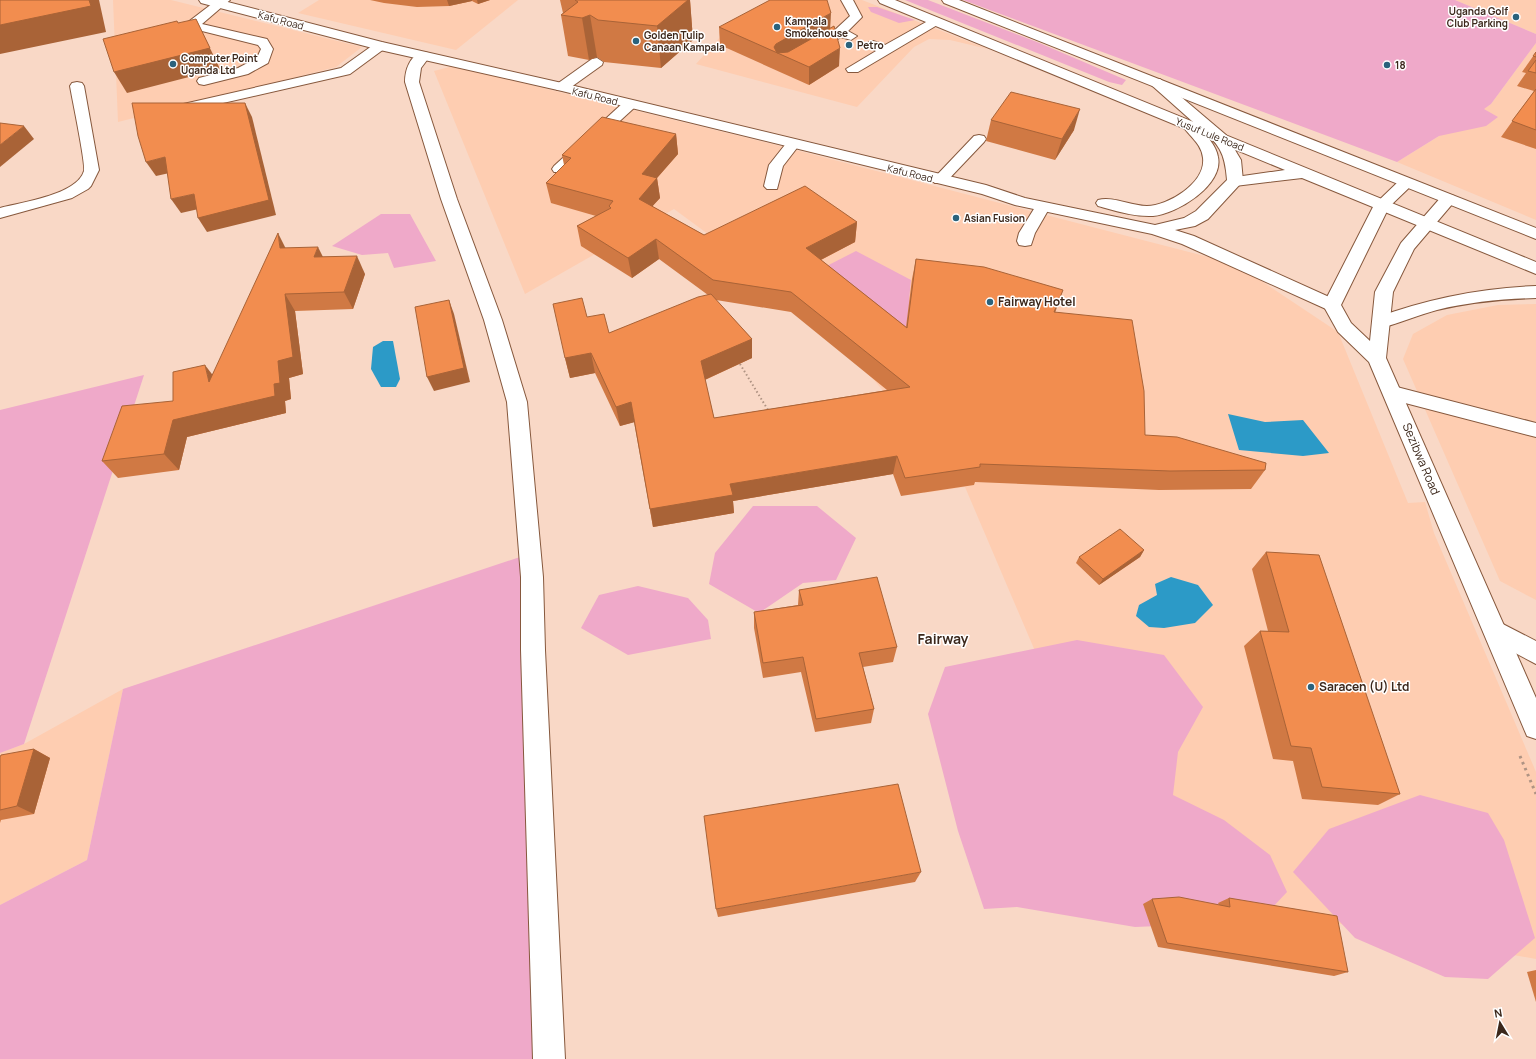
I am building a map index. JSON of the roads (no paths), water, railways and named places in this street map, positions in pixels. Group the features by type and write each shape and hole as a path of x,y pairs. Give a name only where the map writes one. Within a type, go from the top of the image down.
{"main road":[{"name":"Yusuf Lule Road","path":"884,0 1189,126 1307,172 1382,205 1536,268"},
{"path":"948,0 1536,234"},
{"name":"Kafu Road","path":"216,1 380,46 562,87 629,105 986,190 1003,197 1042,207 1117,221 1155,230 1189,222 1202,215 1235,181"},
{"path":"423,56 415,64 412,71 412,82 449,199 495,326 517,402 527,535 532,577 533,650 549,1059"},
{"path":"1155,82 1221,138 1233,160 1235,181 1277,174 1307,172"},
{"name":"Kafu Road","path":"986,190 1010,186 1142,210 1157,210 1172,206 1196,188 1210,169 1212,158 1207,147 1189,126"},
{"path":"1377,358 1341,323 1334,313 1332,305 1354,258 1382,205 1406,183"},
{"path":"1377,358 1384,292 1408,247 1426,223 1448,199"},
{"path":"1155,230 1202,246 1332,305"},
{"path":"1381,322 1408,312 1483,295 1536,292"},
{"name":"Sezibwa Road","path":"1377,358 1536,727"},
{"path":"1495,631 1536,654"}],"lane":[{"path":"801,54 845,34 856,17 847,0"},
{"path":"175,34 193,25 216,1"},
{"path":"853,69 935,21"},
{"path":"193,25 263,42 267,49 263,60 243,71 204,81"},
{"path":"873,45 886,50"},
{"path":"166,112 345,71 380,46"},
{"path":"562,87 597,62"},
{"path":"0,213 67,195 83,186 92,170 77,86"},
{"path":"559,169 629,105"},
{"path":"940,180 979,139"},
{"path":"772,186 776,165 793,144"},
{"path":"1025,241 1027,233 1042,207"},
{"path":"1393,393 1536,430"}],"water":[{"path":"383,341 393,341 400,379 396,387 381,387 371,369 373,347"},
{"path":"1228,414 1265,422 1303,420 1329,453 1303,456 1239,450"},
{"path":"1171,577 1198,585 1213,605 1195,623 1164,628 1149,627 1136,616 1139,605 1157,595 1155,584"}],"place":[{"name":"Uganda Golf Club Parking","path":"1516,17"},
{"name":"Kampala Smokehouse","path":"777,27"},
{"name":"Golden Tulip Canaan Kampala","path":"636,41"},
{"name":"Petro","path":"849,45"},
{"name":"Computer Point Uganda Ltd","path":"173,64"},
{"name":"18","path":"1387,65"},
{"name":"Asian Fusion","path":"956,218"},
{"name":"Fairway Hotel","path":"990,302"},
{"name":"Saracen (U) Ltd","path":"1311,687"}],"district":[{"name":"Fairway","path":"943,639"}]}
